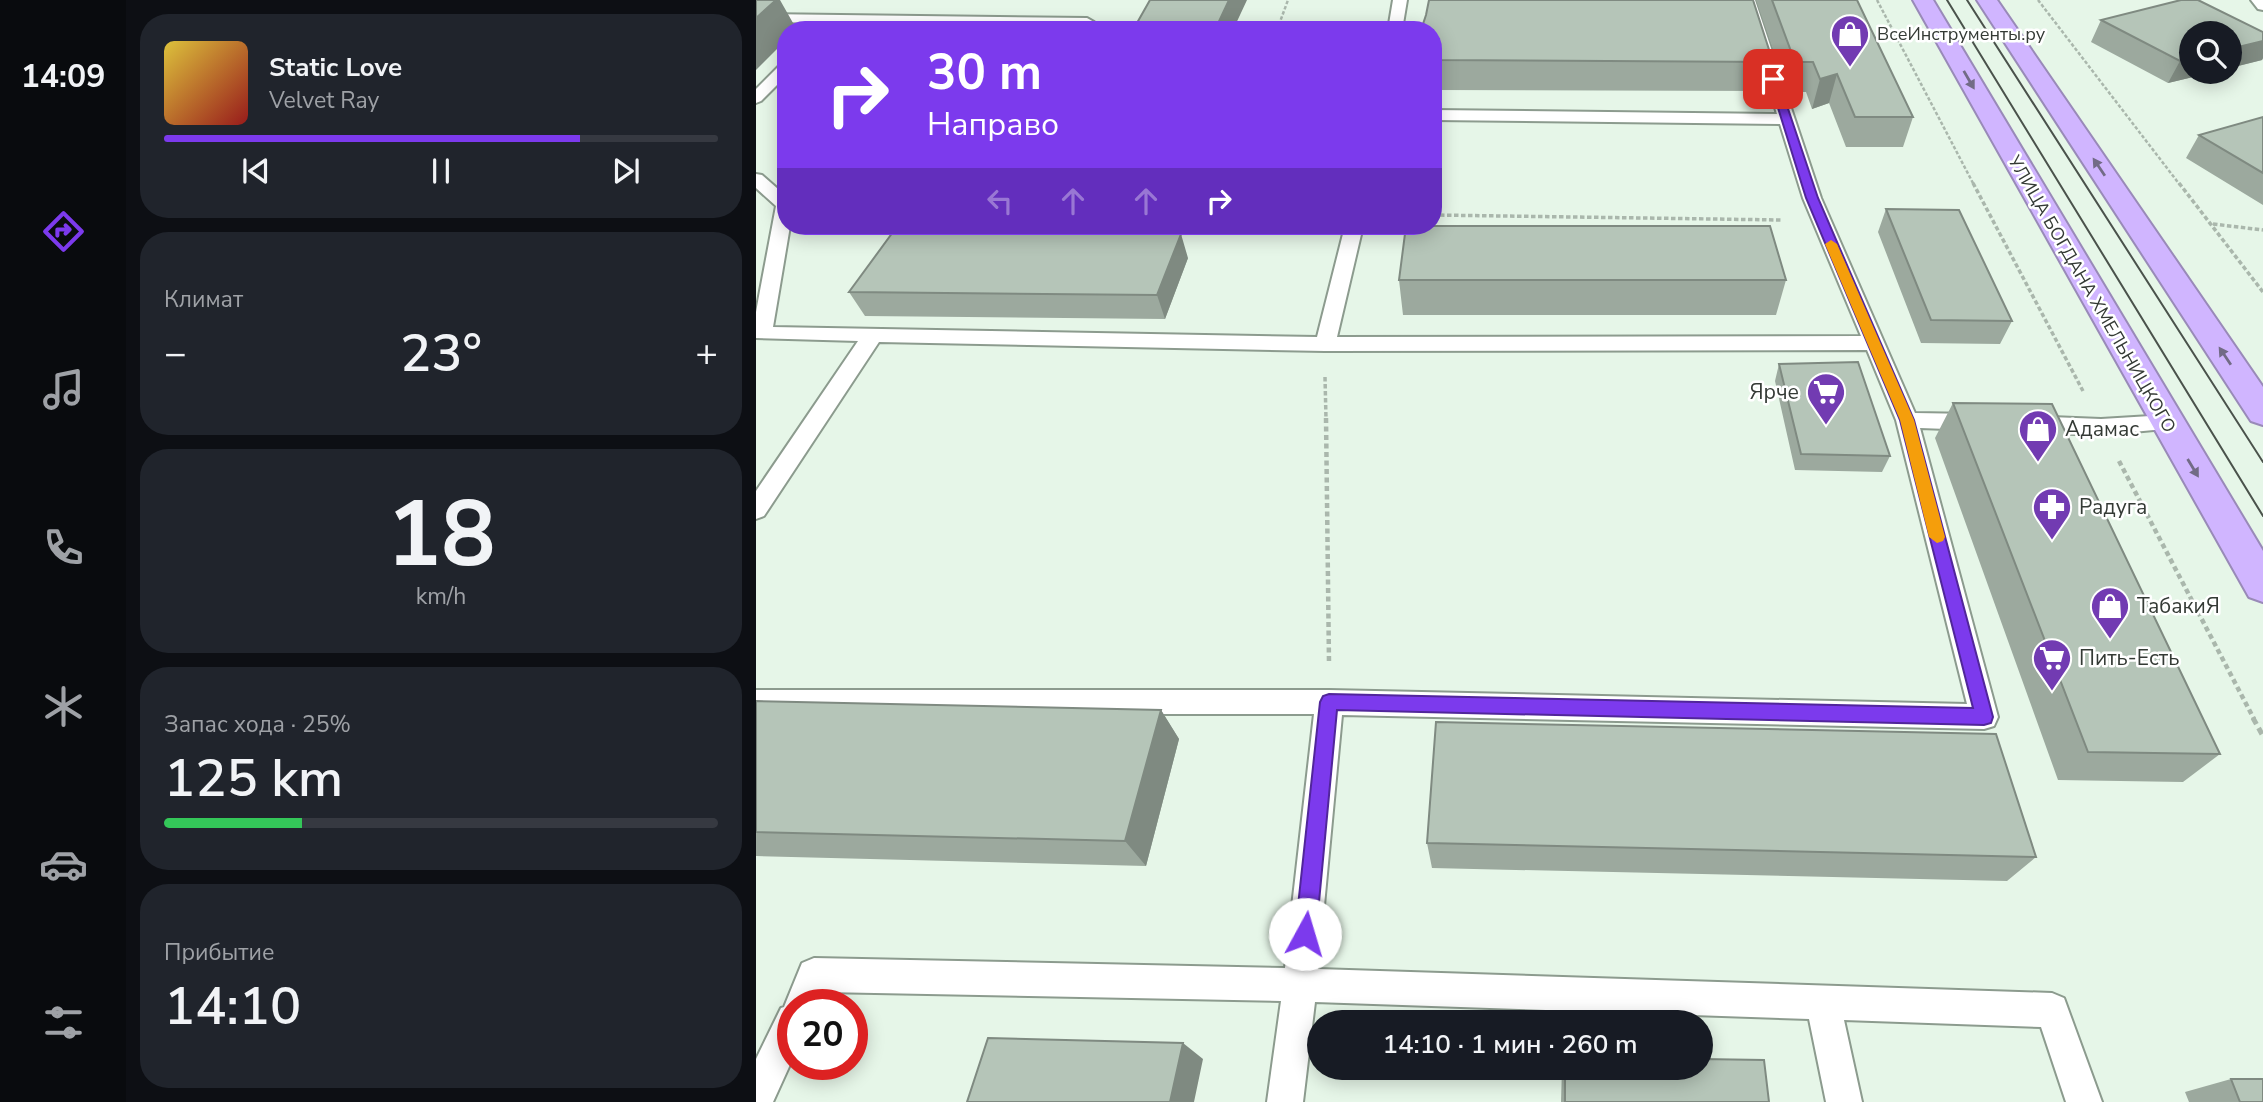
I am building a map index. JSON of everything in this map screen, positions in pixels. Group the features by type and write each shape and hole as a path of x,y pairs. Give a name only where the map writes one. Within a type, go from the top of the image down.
{"highway":[{"name":"УЛИЦА БОГДАНА ХМЕЛЬНИЦКОГО","path":"1923,0 2263,586"},
{"path":"1987,0 2263,412"}],"lane":[{"path":"832,19 852,0"},
{"path":"1396,21 1400,0"},
{"path":"756,702 1329,702 1984,717 1907,420 1821,221 1748,0"},
{"path":"2258,0 2263,6"},
{"path":"756,18 1002,21"},
{"path":"756,98 777,76"},
{"path":"1442,115 1786,119"},
{"path":"756,179 777,198"},
{"path":"780,235 762,333 1325,344 1874,343"},
{"path":"1325,344 1352,235"},
{"path":"756,510 873,335"},
{"path":"1907,420 2101,427 2167,423"},
{"path":"1285,1102 1300,985 1329,702"},
{"path":"807,989 814,975 1300,985 2052,1010 2084,1102"},
{"path":"1823,1003 1844,1102"},
{"path":"756,1098 777,1054"}],"path":[{"path":"1280,21 1288,0"},
{"path":"1877,0 2263,736"},
{"path":"2038,0 2263,292"},
{"path":"1442,215 1821,221"},
{"path":"2213,224 2263,230"},
{"path":"1325,344 1329,702"}],"building":[{"path":"756,0 776,0 756,18"},
{"path":"1150,0 1229,0 1219,21 1138,21"},
{"path":"1429,0 1753,0 1773,62 1442,60 1442,21 1424,21"},
{"path":"1772,0 1857,0 1913,117 1855,117 1837,74 1820,79 1813,62 1795,62"},
{"path":"2181,0 2198,0 2241,21 2179,21 2179,60 2101,20"},
{"path":"2242,22 2263,32 2263,41 2242,46"},
{"path":"2263,117 2263,173 2199,135"},
{"path":"1886,209 1959,210 2012,321 1931,320"},
{"path":"1442,226 1770,226 1786,280 1399,280 1405,235 1442,235"},
{"path":"891,235 1181,235 1157,295 849,292"},
{"name":"Ярче","path":"1858,362 1890,456 1801,454 1779,364"},
{"path":"1953,403 2052,404 2220,754 2088,752"},
{"path":"756,701 1161,710 1125,841 756,832"},
{"path":"1436,722 1996,734 2036,857 1427,843"},
{"path":"988,1038 1183,1043 1170,1102 967,1102"},
{"path":"1713,1059 1764,1060 1769,1102 1565,1102 1565,1080 1713,1080"},
{"path":"2231,1079 2263,1079 2263,1102 2240,1102"}],"tram line":[{"path":"1947,0 2263,516"},
{"path":"1967,0 2263,462"}],"slow traffic":[{"path":"1831,244 1907,420 1937,537"}],"place":[{"name":"ВсеИнструменты.ру","path":"1850,68"},
{"name":"Ярче","path":"1826,426"},
{"name":"Адамас","path":"2038,463"},
{"name":"Радуга","path":"2052,541"},
{"name":"ТабакиЯ","path":"2110,640"},
{"name":"Пить-Есть","path":"2052,692"}],"route":[{"path":"1305,934 1329,702 1984,717 1907,420 1812,198 1773,79"}]}
